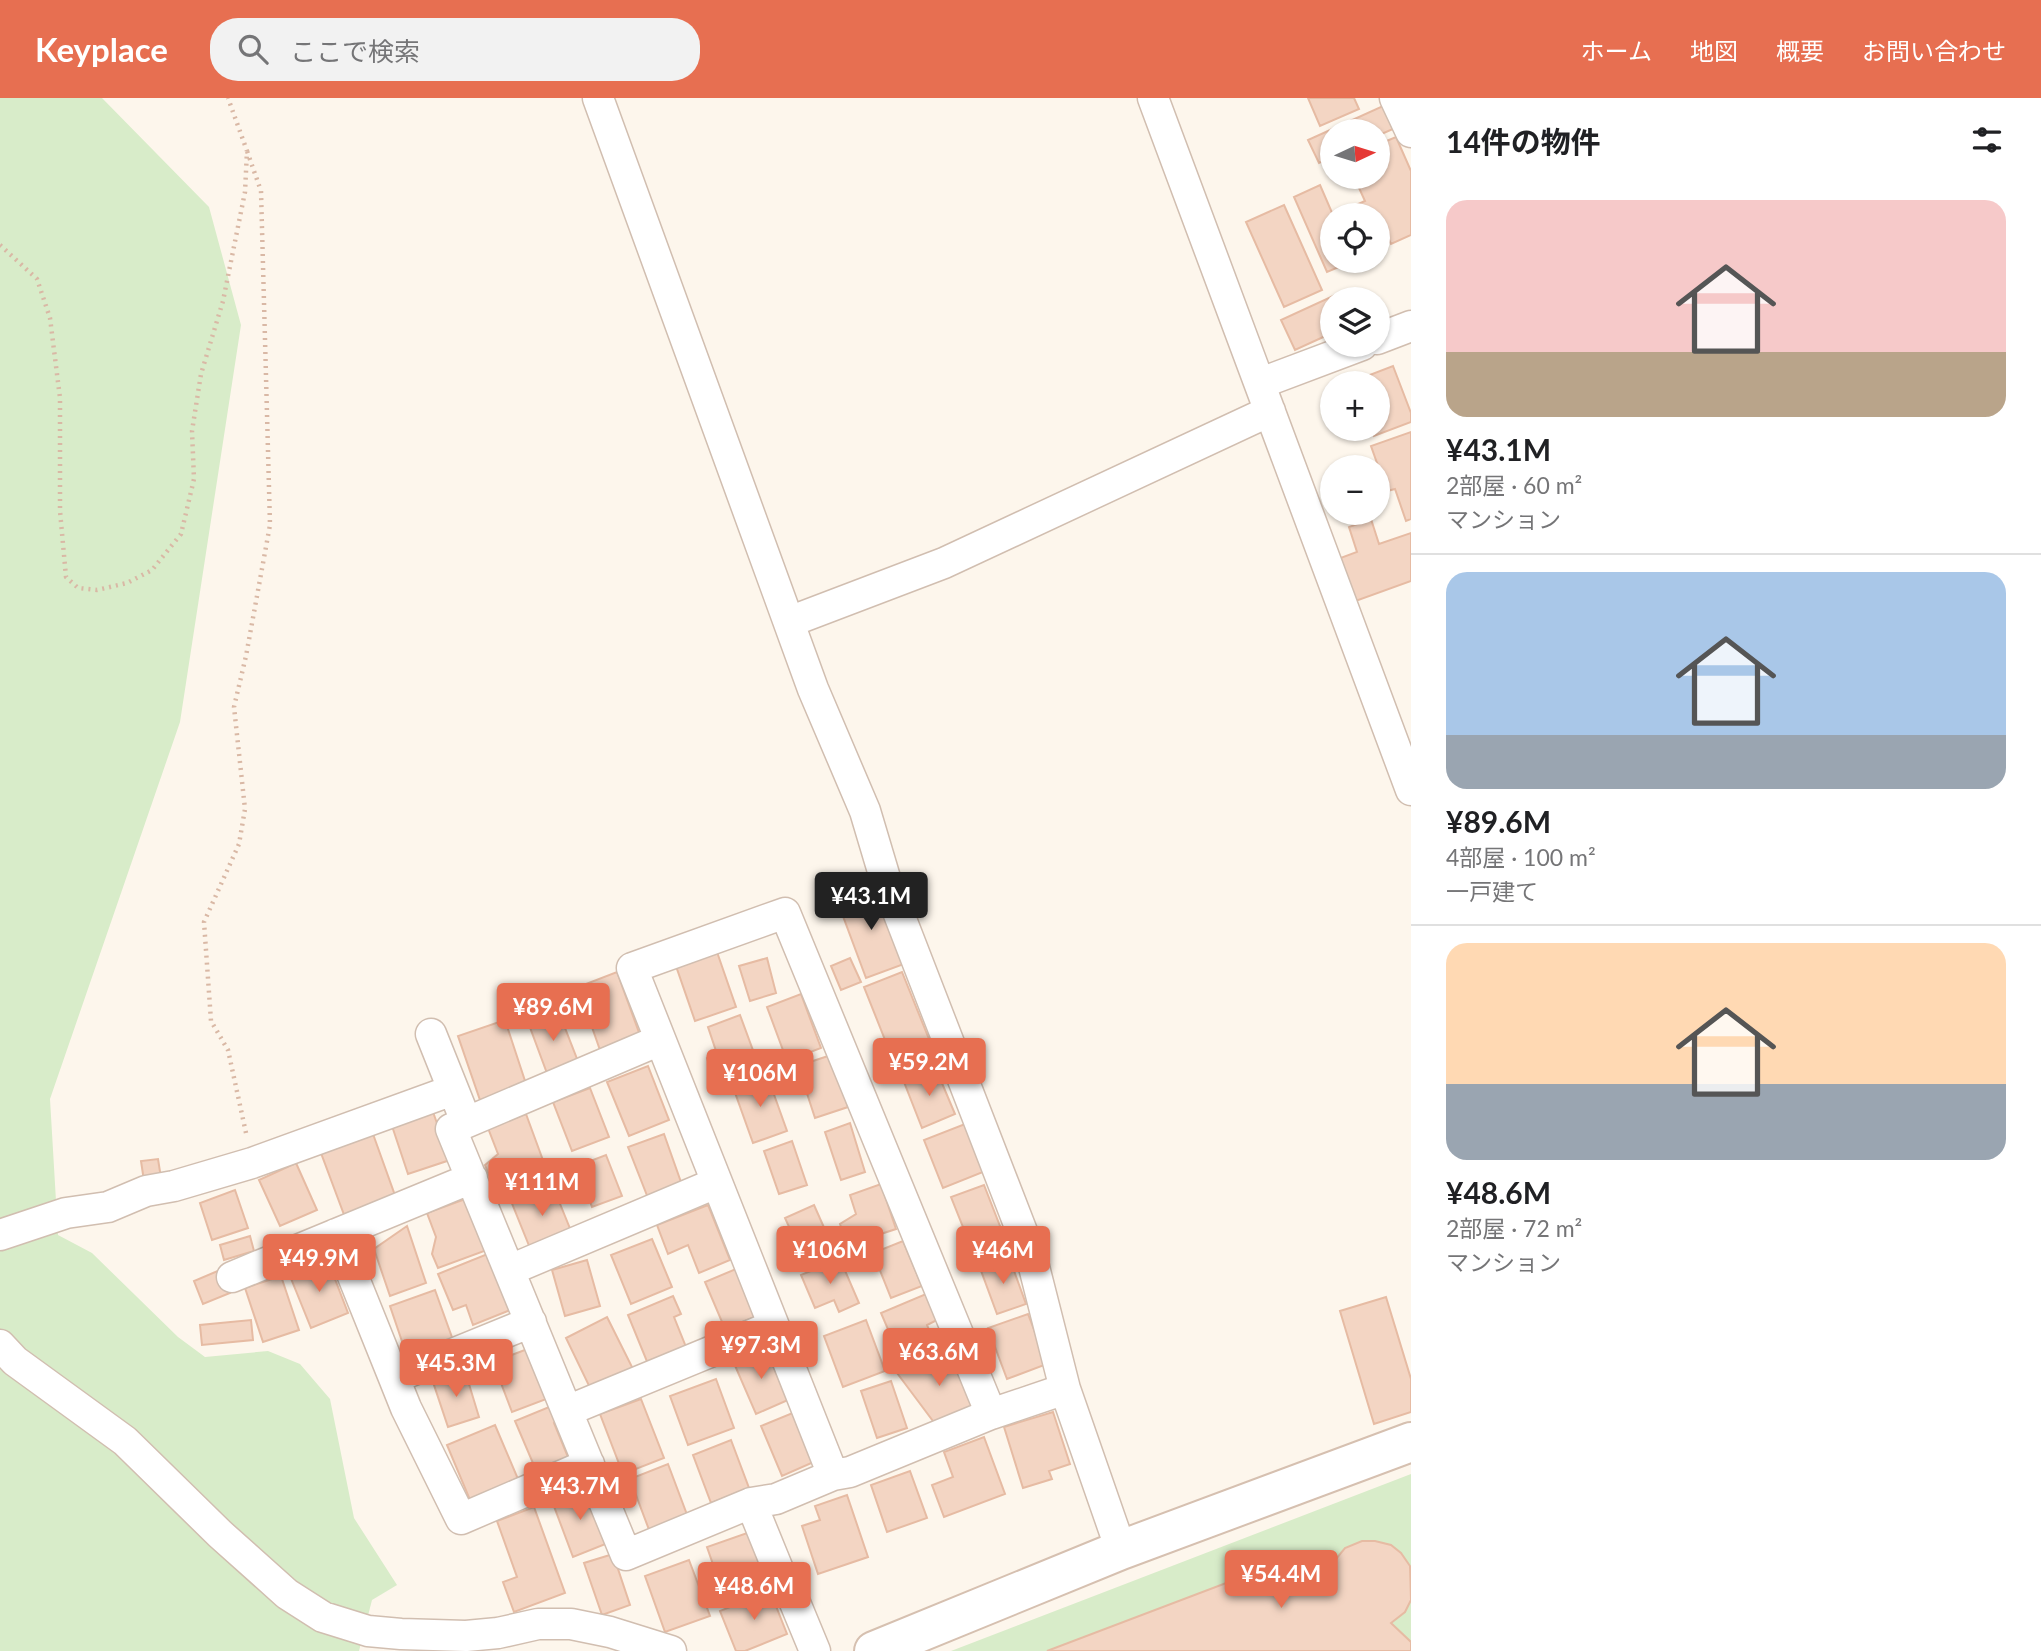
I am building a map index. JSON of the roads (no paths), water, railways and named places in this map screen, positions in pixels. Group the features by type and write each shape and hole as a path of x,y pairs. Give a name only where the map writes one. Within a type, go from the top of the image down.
{"street":[{"path":"598,98 813,689 865,811 885,878 1031,1255 1065,1389 1121,1550"},
{"path":"1153,98 1411,790"},
{"path":"1395,98 1411,132"},
{"path":"1390,334 1411,326"},
{"path":"789,622 944,563 1340,357"},
{"path":"833,1475 632,968 785,913 991,1414"},
{"path":"431,1034 467,1122"},
{"path":"660,1041 452,1129 626,1555 751,1503 776,1499 991,1414 1065,1389"},
{"path":"0,1234 66,1213 108,1207 146,1191 174,1186 252,1163 453,1090"},
{"path":"232,1277 472,1178"},
{"path":"510,1270 716,1183"},
{"path":"336,1234 406,1408 461,1519 589,1464"},
{"path":"394,1378 531,1322"},
{"path":"567,1411 774,1326"},
{"path":"0,1345 15,1361 125,1441 220,1534 287,1594 323,1618 368,1631 466,1636 498,1633 538,1624 571,1624 610,1632 671,1651"},
{"path":"874,1651 1121,1550 1411,1442"},
{"path":"751,1503 815,1651"}]}
